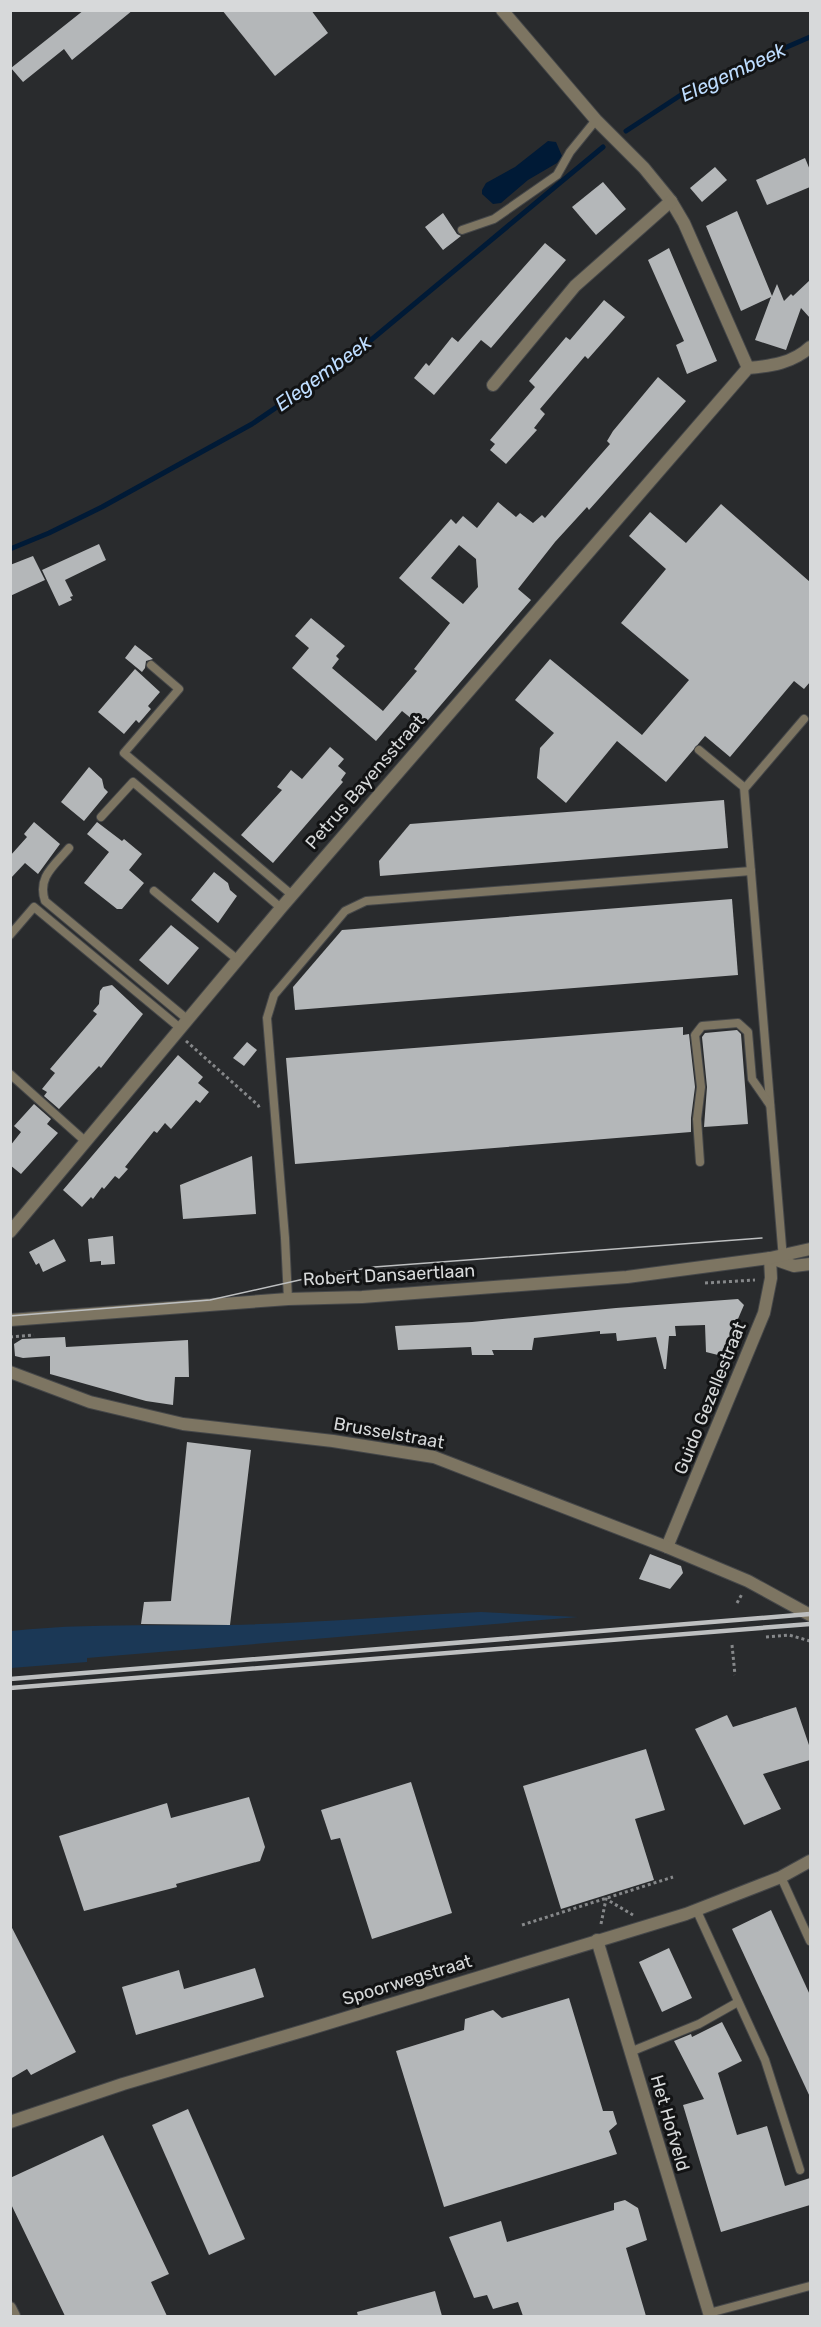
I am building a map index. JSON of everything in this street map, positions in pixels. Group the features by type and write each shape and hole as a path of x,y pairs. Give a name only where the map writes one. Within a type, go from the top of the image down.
{"street":[{"path":"502,10 596,120 644,168 671,201 684,224 748,368 789,361 803,354 810,347"},
{"path":"493,385 575,286 671,201"},
{"name":"Petrus Bayensstraat","path":"12,1226 184,1029 292,895 748,368"},
{"path":"783,1259 810,1250"},
{"name":"Robert Dansaertlaan","path":"10,1320 627,1277 770,1258 783,1259 794,1266 810,1264"},
{"name":"Guido Gezellestraat","path":"667,1547 764,1313 771,1278 770,1258"},
{"name":"Brusselstraat","path":"10,1372 90,1402 183,1424 333,1441 434,1457 667,1547 748,1581 810,1615"},
{"name":"Spoorwegstraat","path":"10,2122 123,2084 306,2031 696,1909 781,1877 810,1861"},
{"name":"Het Hofveld","path":"597,1940 710,2315"},
{"path":"10,2308 15,2316"}],"lane":[{"path":"462,230 494,219 557,175 570,152 596,120"},
{"path":"151,665 178,689 124,753 292,895"},
{"path":"783,1259 745,788 804,719"},
{"path":"699,750 745,788"},
{"path":"100,817 133,782 281,908"},
{"path":"69,848 43,879 41,890 45,901 184,1029"},
{"path":"288,1299 267,1018 274,995 345,911 366,901 751,871"},
{"path":"154,891 238,960"},
{"path":"10,935 34,907 184,1029"},
{"path":"700,1162 697,1119 701,1087 694,1035 702,1026 738,1023 748,1032 752,1079 771,1105"},
{"path":"10,1074 85,1141"},
{"path":"781,1877 810,1941"},
{"path":"696,1909 765,2060 800,2170"},
{"path":"630,2052 699,2024 738,2002"},
{"path":"710,2315 810,2286"}],"path":[{"path":"184,1029 258,1105 261,1118"},
{"path":"766,1637 789,1635 810,1641"},
{"path":"732,1645 735,1675"},
{"path":"522,1925 674,1876"},
{"path":"606,1899 650,1924"},
{"path":"597,1940 606,1899"}],"shaded area":[{"path":"548,141 556,142 562,156 557,163 528,180 501,203 493,204 482,194 486,183 515,167"},
{"path":"481,1612 578,1617 87,1658 87,1662 11,1668 11,1631 93,1626 261,1624"}],"building":[{"path":"84,10 133,10 72,60 64,49 23,82 11,68"},
{"path":"222,10 311,10 328,33 275,76"},
{"path":"805,158 810,170 810,187 767,205 756,180"},
{"path":"715,167 727,180 702,202 690,188"},
{"path":"603,182 626,209 596,235 572,207"},
{"path":"737,211 772,296 777,284 784,301 810,280 810,318 801,308 786,350 755,340 771,297 741,311 706,226"},
{"path":"443,213 457,234 461,236 443,250 425,227"},
{"path":"545,243 566,260 491,348 481,340 434,395 414,378 426,363 429,366 452,337 458,342"},
{"path":"669,248 717,361 687,374 676,345 684,341 648,260"},
{"path":"604,300 625,317 588,359 585,356 540,409 545,414 534,428 537,430 506,464 490,450 495,444 490,440 535,387 529,381 566,337 570,340"},
{"path":"658,377 686,401 589,510 587,507 555,542 518,589 531,600 422,727 402,711 376,741 292,668 309,648 295,636 311,618 345,646 336,656 339,659 332,668 383,711 417,671 414,669 450,623 399,578 451,519 456,524 463,516 477,528 498,502 516,517 520,513 533,523 542,515 545,518 610,444 607,441","holes":["459,545 476,559 478,587 463,604 431,578"]},
{"path":"721,504 810,582 810,682 804,689 794,681 730,757 705,736 666,782 617,741 566,803 537,778 540,748 554,733 515,700 550,659 642,735 689,680 621,623 666,569 629,536 650,512 686,543"},
{"path":"99,544 106,560 65,580 73,596 70,597 72,600 59,606 42,570"},
{"path":"33,556 45,580 10,596 10,565"},
{"path":"135,645 153,659 146,661 142,672 125,658"},
{"path":"135,669 160,692 148,706 151,709 139,723 136,720 124,734 98,712"},
{"path":"330,747 344,759 338,766 346,773 341,780 343,782 273,863 241,835 282,790 277,787 291,770 302,779"},
{"path":"89,767 102,779 104,788 108,792 84,821 61,802"},
{"path":"724,800 728,848 380,876 379,861 410,824"},
{"path":"34,822 60,844 38,874 25,863 10,879 10,856 27,837 24,834"},
{"path":"97,822 142,854 129,870 144,883 122,909 117,909 84,883 109,852 87,834"},
{"path":"214,872 228,883 230,890 237,896 218,923 191,900"},
{"path":"732,899 738,975 295,1010 293,987 342,930"},
{"path":"171,925 199,948 168,985 139,960"},
{"path":"112,985 143,1014 101,1068 99,1066 59,1109 44,1096 47,1092 42,1089 55,1073 50,1069 97,1014 93,1011 99,1004 100,991 103,987"},
{"path":"683,1027 683,1035 689,1034 695,1087 691,1132 295,1164 286,1058"},
{"path":"737,1030 741,1034 748,1124 704,1127 707,1087 702,1037 705,1033"},
{"path":"247,1042 257,1050 244,1066 233,1058"},
{"path":"178,1055 203,1077 198,1083 209,1092 200,1103 196,1100 171,1129 165,1123 157,1133 154,1131 125,1167 128,1169 119,1179 115,1176 104,1189 102,1187 93,1199 91,1197 82,1207 63,1190"},
{"path":"34,1104 51,1119 47,1124 58,1133 21,1174 10,1165 10,1146 21,1132 14,1126"},
{"path":"252,1156 256,1214 183,1219 180,1185"},
{"path":"113,1236 115,1264 101,1265 101,1261 90,1262 88,1239"},
{"path":"54,1239 66,1261 43,1272 39,1263 36,1265 29,1252"},
{"path":"738,1299 744,1305 722,1356 706,1352 705,1325 675,1326 676,1336 669,1336 666,1369 664,1369 656,1337 617,1341 616,1333 600,1334 600,1331 534,1338 532,1350 492,1350 494,1355 472,1355 471,1347 398,1350 395,1326 472,1322"},
{"path":"65,1337 66,1347 188,1340 189,1377 175,1377 173,1405 146,1401 50,1374 50,1356 23,1358 15,1356 14,1344 22,1339"},
{"path":"187,1442 251,1450 230,1625 141,1624 144,1602 171,1601"},
{"path":"650,1554 681,1566 683,1573 670,1589 639,1579"},
{"path":"796,1707 810,1748 810,1760 763,1774 781,1809 744,1825 695,1729 727,1715 733,1727"},
{"path":"646,1749 665,1810 635,1819 654,1880 561,1909 523,1786"},
{"path":"411,1782 452,1913 372,1939 340,1838 331,1840 321,1810"},
{"path":"249,1797 265,1847 260,1861 176,1884 177,1887 84,1911 59,1836 167,1803 171,1818"},
{"path":"771,1910 810,1995 810,2097 732,1929"},
{"path":"10,1924 76,2052 31,2075 27,2069 10,2079"},
{"path":"669,1948 692,1998 662,2012 639,1962"},
{"path":"255,1968 264,1997 136,2035 122,1987 179,1970 184,1989"},
{"path":"569,1998 603,2111 613,2111 617,2124 609,2131 617,2154 444,2207 396,2051 464,2030 465,2019 493,2010 502,2018"},
{"path":"722,2022 742,2061 718,2073 737,2135 767,2126 785,2186 810,2178 810,2205 721,2232 683,2105 704,2099 674,2041 691,2034 692,2037"},
{"path":"188,2109 245,2239 209,2255 152,2125"},
{"path":"103,2135 169,2274 151,2282 167,2316 65,2316 10,2202 10,2178"},
{"path":"625,2200 638,2208 647,2240 626,2248 646,2316 523,2316 518,2302 493,2309 487,2295 474,2298 449,2237 501,2221 507,2242 614,2210 614,2203"},
{"path":"435,2291 442,2316 358,2316 357,2312"}],"waterway":[{"name":"Elegembeek","path":"626,131 690,89 810,37"},
{"name":"Elegembeek","path":"10,549 102,507 252,424 353,355 603,147"}],"tram line":[{"path":"10,1316 210,1300 313,1277 374,1267 762,1238"}],"railway":[{"path":"10,1679 810,1614"},
{"path":"10,1688 810,1624"}]}
